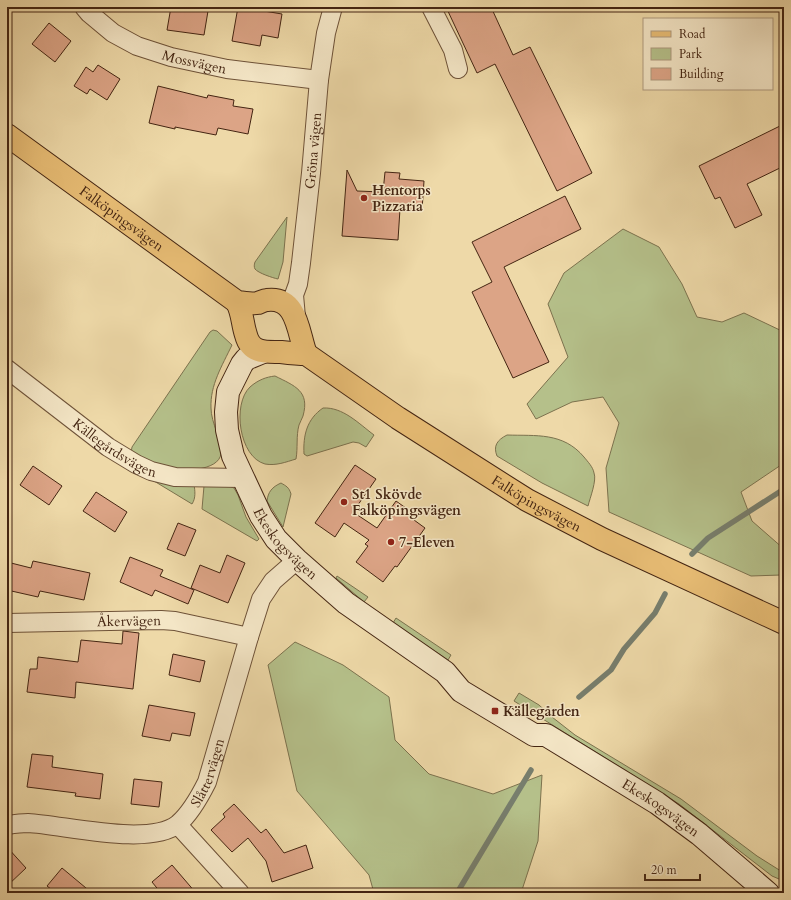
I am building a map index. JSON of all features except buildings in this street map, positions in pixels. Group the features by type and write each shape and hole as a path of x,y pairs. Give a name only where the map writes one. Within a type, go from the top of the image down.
{"main road":[{"name":"Falköpingsvägen","path":"7,135 237,302"},
{"path":"245,331 246,317 251,309 276,300"},
{"path":"276,300 285,304 291,309 297,321 301,342 306,354 263,354 250,343 245,331 242,312 237,302 276,300"},
{"path":"263,354 287,349 297,334 297,321"},
{"name":"Falköpingsvägen","path":"306,354 398,418 527,500 602,538 784,623"}],"street":[{"name":"Mossvägen","path":"84,7 113,33 137,46 171,57 227,69 319,80"},
{"name":"Gröna vägen","path":"276,300 298,284 311,173 319,80 326,33 332,7"},
{"path":"432,7 453,50 458,69"},
{"name":"Ekeskogsvägen","path":"263,354 237,373 228,392 226,412 227,430 233,456 242,478 261,516 276,539 296,560 346,604 445,672 468,680 534,720 540,724 546,735 657,803 699,834 768,893"},
{"name":"Källegårdsvägen","path":"7,369 108,447 150,471 175,476 242,478"},
{"name":"Slåttervägen","path":"178,825 196,802 207,782 261,599 273,581 296,560"},
{"name":"Åkervägen","path":"7,623 161,620 175,621 249,637"},
{"path":"7,825 28,823 134,835 153,833 178,825 240,893"}],"green space":[{"path":"287,217 283,262 278,279 259,272 255,269 254,265"},
{"path":"623,229 659,247 682,284 697,317 722,322 744,313 784,332 784,463 741,492 752,521 784,549 784,562 781,575 751,576 609,512 606,468 619,423 603,397 572,402 536,419 527,404 568,357 548,304 564,273"},
{"path":"213,330 217,331 232,345 217,376 212,391 211,414 221,448 219,459 214,464 206,467 179,470 165,468 131,453 132,447 210,332"},
{"path":"275,376 299,390 304,401 305,408 298,429 296,459 281,463 265,464 256,459 249,451 244,441 240,417 241,405 244,395 250,387 262,379"},
{"path":"323,408 330,408 344,413 374,435 366,447 359,443 353,442 307,456 304,454 304,440 307,428 313,417"},
{"path":"507,435 539,436 558,439 576,449 590,465 595,476 588,506 542,483 497,456 495,449 498,441"},
{"path":"154,481 194,484 195,497 192,504"},
{"path":"281,483 288,488 291,494 283,527 267,501 271,490"},
{"path":"225,484 234,488 238,495 246,517 259,539 257,541 202,509 204,486"},
{"path":"337,576 368,597 364,602 336,578"},
{"path":"396,618 451,655 448,660 393,623"},
{"path":"295,642 343,665 389,697 395,740 429,774 493,794 542,775 538,841 521,893 374,893 369,875 297,791 268,665"},
{"path":"519,693 539,705 575,735 681,799 757,856 784,873 784,878 779,879 772,876 679,804 514,701"}],"waterway":[{"path":"692,554 708,538 784,489"},
{"path":"579,697 611,670 624,649 655,613 665,594"},
{"path":"457,893 531,770"}],"place":[{"name":"Hentorps Pizzaria","path":"364,198"},
{"name":"St1 Skövde Falköpingsvägen","path":"344,502"},
{"name":"7-Eleven","path":"391,542"},
{"name":"Källegården","path":"495,711"}]}
